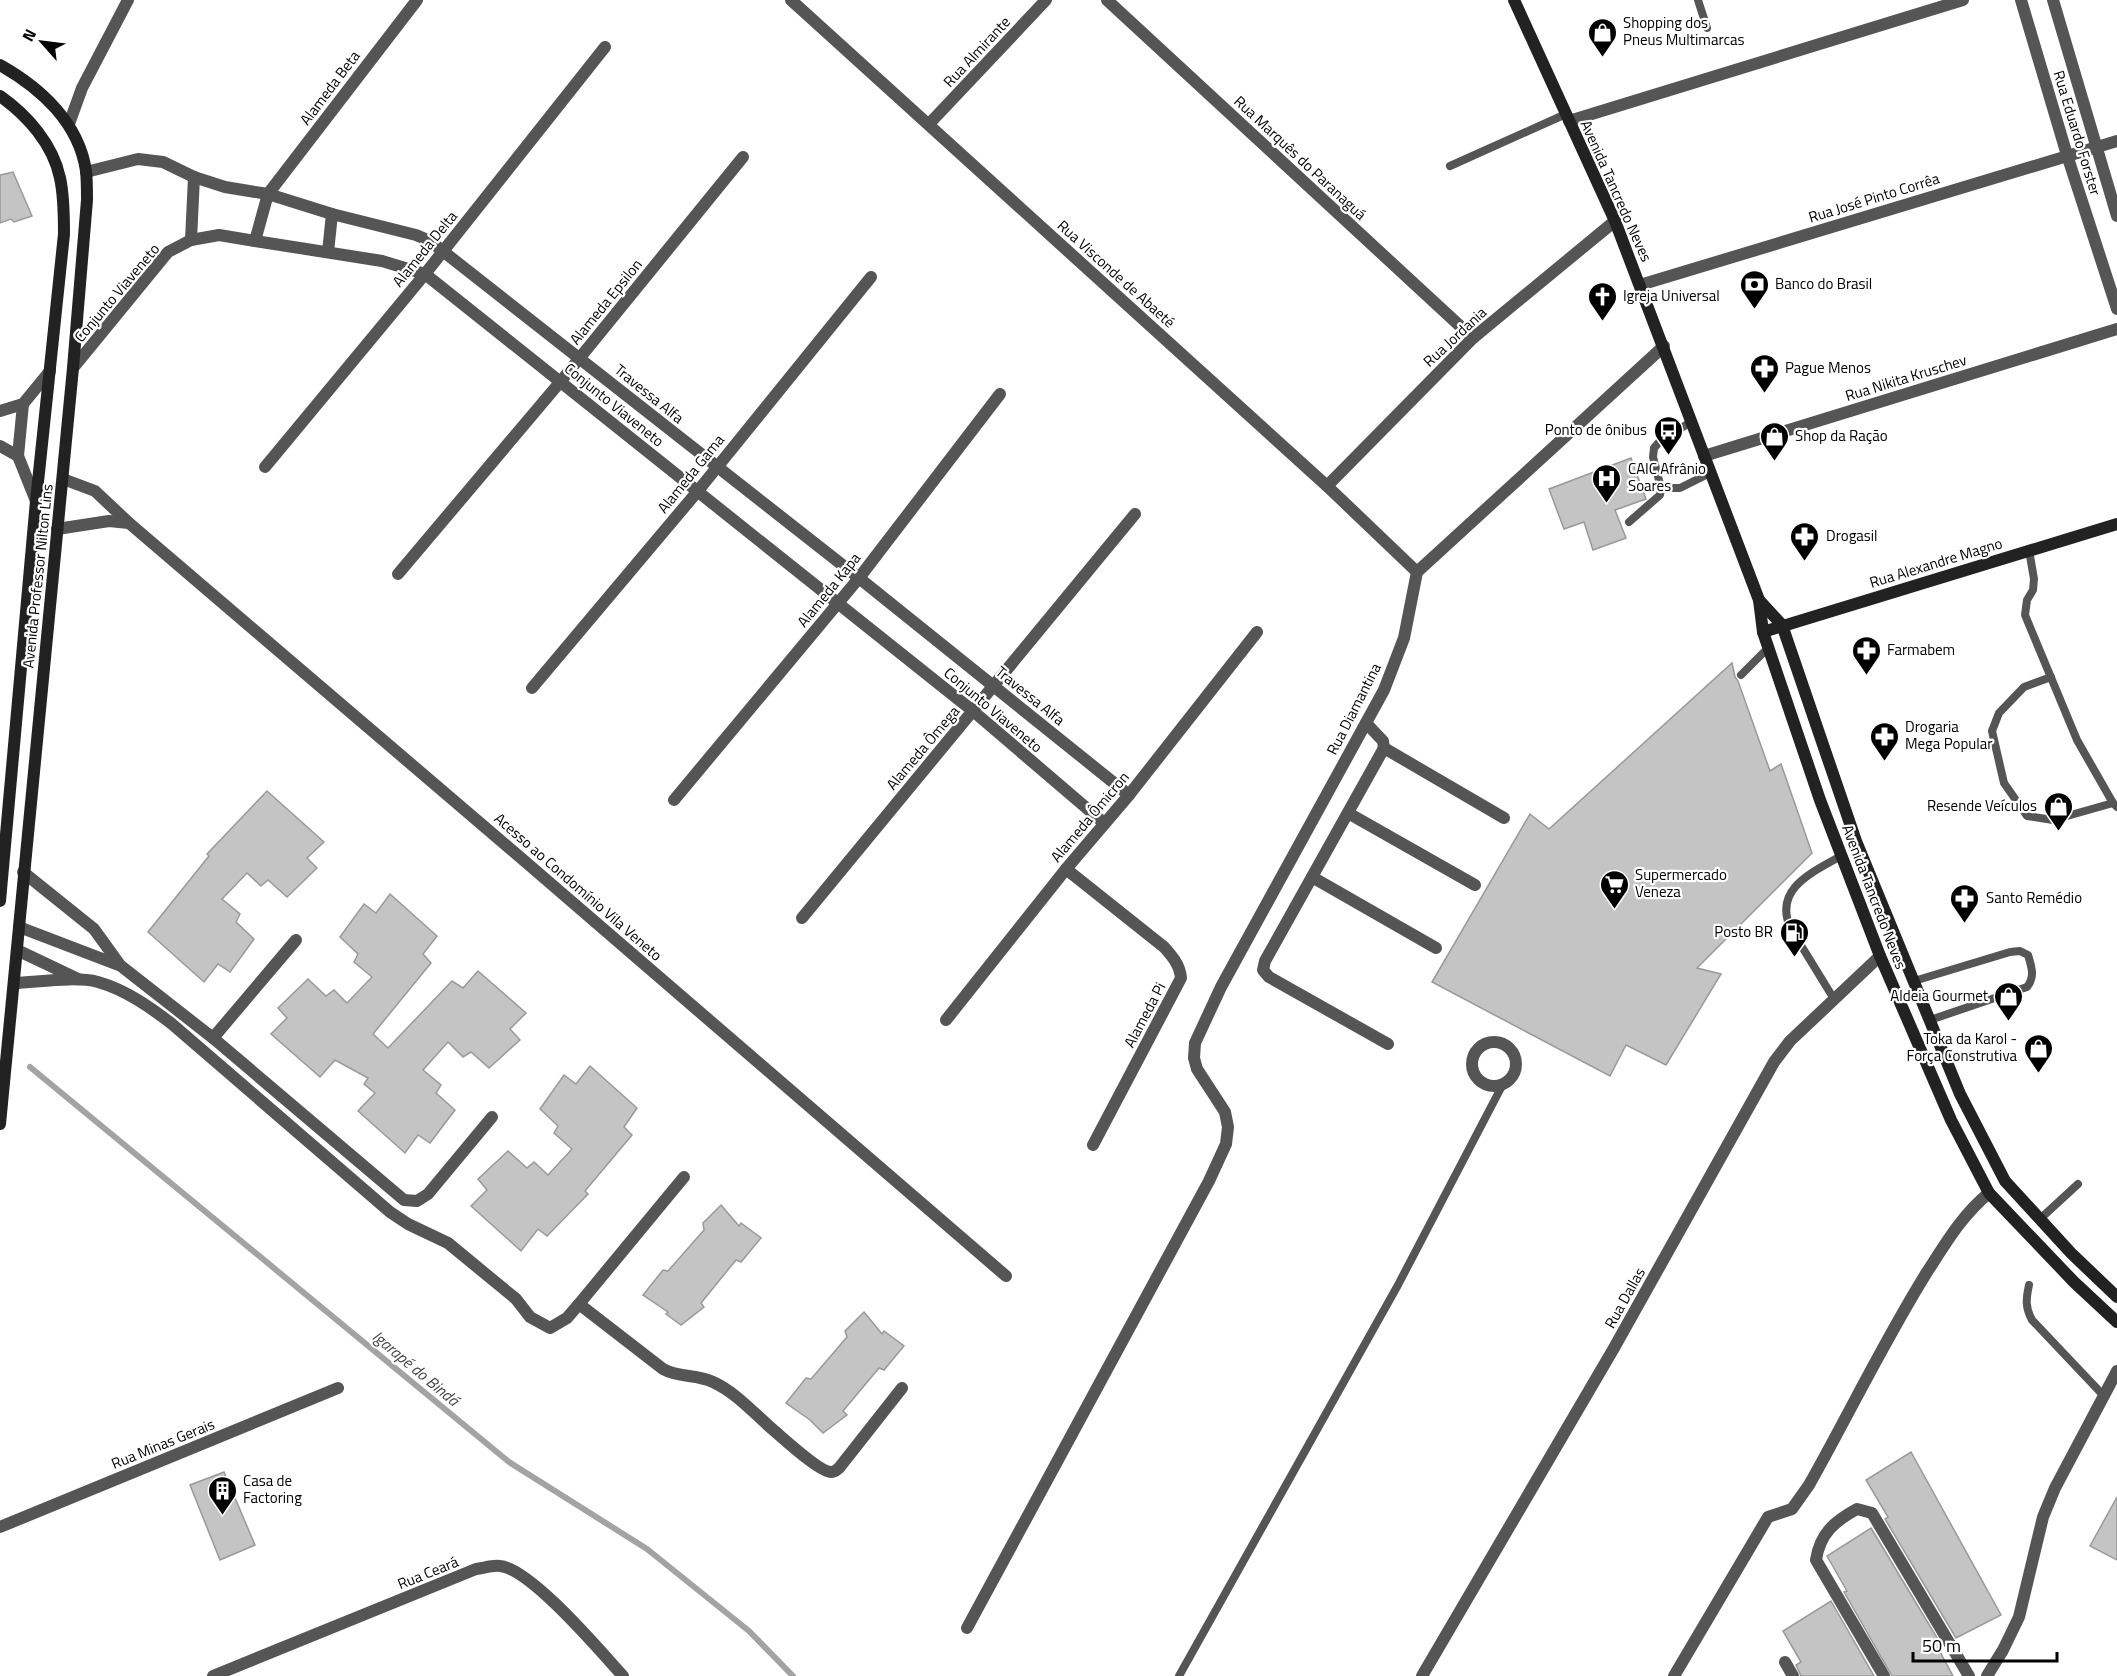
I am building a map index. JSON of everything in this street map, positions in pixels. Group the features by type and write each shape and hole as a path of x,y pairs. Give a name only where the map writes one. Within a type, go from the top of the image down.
{"main road":[{"name":"Avenida Tancredo Neves","path":"1514,0 1614,220 1664,346 1710,473 1760,600 1763,633 1820,800 1880,956 1952,1120 1989,1193 2074,1282 2117,1322"},
{"name":"Avenida Professor Nilton Lins","path":"0,65 32,86 69,124 80,146 86,172 86,209 63,479 0,1124"},
{"name":"Avenida Professor Nilton Lins","path":"0,96 33,125 50,150 60,176 64,234 36,501 0,901"},
{"name":"Rua Alexandre Magno","path":"1763,633 2117,524"},
{"name":"Avenida Tancredo Neves","path":"1760,600 1782,626 1856,841 1960,1094 2005,1181 2070,1253 2117,1297"}],"street":[{"path":"69,124 82,88 128,0"},
{"name":"Alameda Beta","path":"268,194 417,0"},
{"name":"Rua Visconde de Abaeté","path":"791,0 1327,486 1417,572"},
{"name":"Rua Almirante","path":"929,124 1046,0"},
{"name":"Rua Marquês do Paranaguá","path":"1107,0 1473,338"},
{"path":"1567,117 1963,0"},
{"name":"Rua Eduardo Forster","path":"2021,0 2067,155 2117,309"},
{"name":"Rua Eduardo Forster","path":"2053,0 2117,216"},
{"name":"Alameda Delta","path":"265,467 443,251 605,47"},
{"name":"Rua José Pinto Corrêa","path":"1640,285 2117,141"},
{"name":"Alameda Epsilon","path":"398,574 561,381 743,157"},
{"name":"Travessa Alfa","path":"86,172 138,159 164,162 194,177 225,187 268,194 332,214 416,235 430,241 859,578 1129,795"},
{"path":"191,240 194,177"},
{"path":"255,241 268,194"},
{"path":"328,252 332,214"},
{"name":"Rua Jordania","path":"1327,486 1473,338 1614,220"},
{"name":"Conjunto Viaveneto","path":"73,368 168,252 191,240 219,235 382,261 424,274 973,711 1104,823"},
{"name":"Alameda Gama","path":"532,688 697,492 871,277"},
{"name":"Rua Nikita Kruschev","path":"1704,456 2117,329"},
{"path":"1417,572 1664,346"},
{"path":"0,411 22,404 50,371"},
{"name":"Alameda Kapa","path":"674,800 859,578 1000,394"},
{"path":"22,404 18,456 36,501"},
{"path":"0,446 18,456"},
{"name":"Acesso ao Condomínio Vila Veneto","path":"63,479 95,491 129,524 546,879 1006,1276"},
{"name":"Alameda Ômega","path":"802,918 1135,514"},
{"path":"57,529 110,521 129,524"},
{"name":"Rua Diamantina","path":"967,1628 1209,1180 1226,1144 1228,1127 1225,1112 1197,1069 1194,1058 1195,1043 1221,987 1384,690 1404,638 1417,572"},
{"name":"Alameda Ômicron","path":"946,1020 1066,869 1129,795 1257,632"},
{"path":"1366,723 1379,735 1384,748 1265,961 1263,970 1269,977 1388,1044"},
{"path":"1384,748 1504,818"},
{"path":"1348,813 1476,885"},
{"name":"Alameda Pi","path":"1066,869 1164,947 1173,957 1181,973 1181,978 1093,1145"},
{"path":"23,872 94,929 121,966 213,1038 404,1200 417,1202 428,1194 492,1117"},
{"path":"1312,877 1436,948"},
{"path":"19,927 121,966"},
{"path":"213,1038 296,940"},
{"path":"17,950 82,980"},
{"name":"Rua Dallas","path":"1422,1676 1614,1348 1765,1076 1791,1041 1880,956"},
{"path":"14,983 82,980 98,982 146,1004 390,1212 408,1224 448,1244 516,1299 530,1317 550,1328 567,1317 579,1304 684,1177"},
{"path":"1674,1676 1768,1516 1792,1509 1809,1485 1897,1320 1955,1228 1972,1206 1989,1193"},
{"path":"579,1304 663,1369 679,1376 692,1376 712,1382 735,1396 803,1456 827,1471 835,1471 839,1468 902,1388"},
{"path":"1987,1676 2019,1617 2043,1517 2055,1488 2117,1371"},
{"name":"Rua Minas Gerais","path":"0,1527 338,1388"},
{"path":"1884,1676 1816,1560 1818,1546 1836,1521 1857,1509 1872,1513 1969,1676"},
{"name":"Rua Ceará","path":"213,1676 477,1569 500,1566 519,1573 540,1589 623,1676"},
{"path":"1785,1662 1793,1676"}],"lane":[{"path":"1698,0 1707,28"},
{"path":"1450,165 1567,117"},
{"path":"1629,522 1660,495 1661,488 1653,457 1654,448 1661,440 1691,422"},
{"path":"1661,488 1680,488 1710,473"},
{"path":"2029,550 2034,579 2025,615 2051,677 2077,740 2115,805 2053,820 2027,816 2004,783 1992,731 1999,713 2024,687 2051,677"},
{"path":"1741,675 1768,648"},
{"path":"1834,999 1786,920 1786,901 1790,893 1807,875 1841,856"},
{"path":"1914,981 2010,952 2020,951 2028,956 2033,970 2032,981 2027,987 1930,1020"},
{"path":"1179,1676 1398,1285 1503,1084"},
{"path":"2040,1219 2078,1184"},
{"path":"2029,1285 2026,1299 2027,1311 2032,1320 2104,1396"}],"building":[{"path":"13,172 32,216 14,222 11,219 0,223 0,175"},
{"path":"1631,458 1646,499 1615,510 1626,538 1593,550 1584,522 1564,529 1549,489"},
{"name":"Supermercado Veneza","path":"1732,663 1735,677 1770,771 1781,764 1812,853 1697,968 1721,974 1666,1065 1626,1045 1610,1076 1432,982 1530,814 1549,829"},
{"path":"267,791 324,842 307,858 317,868 287,897 268,880 261,886 247,873 222,899 240,914 236,922 254,939 230,972 218,964 204,982 148,932 209,856 207,854"},
{"path":"390,894 437,936 423,954 431,963 373,1034 388,1048 452,981 463,988 478,971 526,1013 510,1029 520,1040 489,1068 471,1052 463,1057 448,1042 423,1070 441,1085 436,1093 455,1110 430,1143 418,1135 405,1153 358,1111 375,1093 364,1084 368,1078 335,1060 320,1077 271,1034 287,1018 278,1008 308,979 326,996 334,990 347,1003 372,977 354,962 358,954 340,937 364,904 376,913"},
{"path":"590,1066 637,1108 624,1127 632,1135 585,1191 588,1194 547,1236 538,1229 521,1251 471,1206 487,1190 478,1179 508,1151 527,1168 534,1162 548,1175 572,1149 554,1133 558,1126 540,1109 564,1075 576,1084"},
{"path":"721,1205 739,1226 741,1223 761,1238 741,1262 736,1260 701,1303 704,1307 681,1325 666,1314 668,1312 643,1295 663,1270 668,1271 704,1230 703,1223"},
{"path":"864,1312 882,1334 884,1331 904,1346 884,1370 879,1368 843,1411 847,1415 823,1433 810,1420 786,1403 806,1378 811,1379 847,1337 845,1331"},
{"path":"1911,1452 2001,1615 1956,1638 1885,1519 1888,1517 1866,1480"},
{"name":"Casa de Factoring","path":"224,1472 255,1545 220,1560 190,1485"},
{"path":"2117,1497 2117,1560 2090,1546"},
{"path":"1871,1528 1942,1646 1938,1648 1953,1676 1892,1676 1844,1592 1847,1591 1827,1556"},
{"path":"1831,1601 1874,1676 1801,1676 1796,1665 1801,1662 1783,1631"}],"waterway":[{"name":"Igarapé do Bindá","path":"30,1067 509,1462 647,1549 749,1631 793,1676"}],"place":[{"name":"Shopping dos Pneus Multimarcas","path":"1602,58"},
{"name":"Banco do Brasil","path":"1754,310"},
{"name":"Igreja Universal","path":"1602,322"},
{"name":"Pague Menos","path":"1764,394"},
{"name":"Ponto de ônibus","path":"1668,456"},
{"name":"Shop da Ração","path":"1774,462"},
{"name":"CAIC Afrânio Soares","path":"1607,504"},
{"name":"Drogasil","path":"1805,562"},
{"name":"Farmabem","path":"1866,676"},
{"name":"Drogaria Mega Popular","path":"1884,762"},
{"name":"Resende Veículos","path":"2058,832"},
{"name":"Supermercado Veneza","path":"1614,910"},
{"name":"Santo Remédio","path":"1965,924"},
{"name":"Posto BR","path":"1794,958"},
{"name":"Aldeia Gourmet","path":"2009,1022"},
{"name":"Toka da Karol - Força Construtiva","path":"2038,1074"},
{"name":"Casa de Factoring","path":"222,1516"}]}
